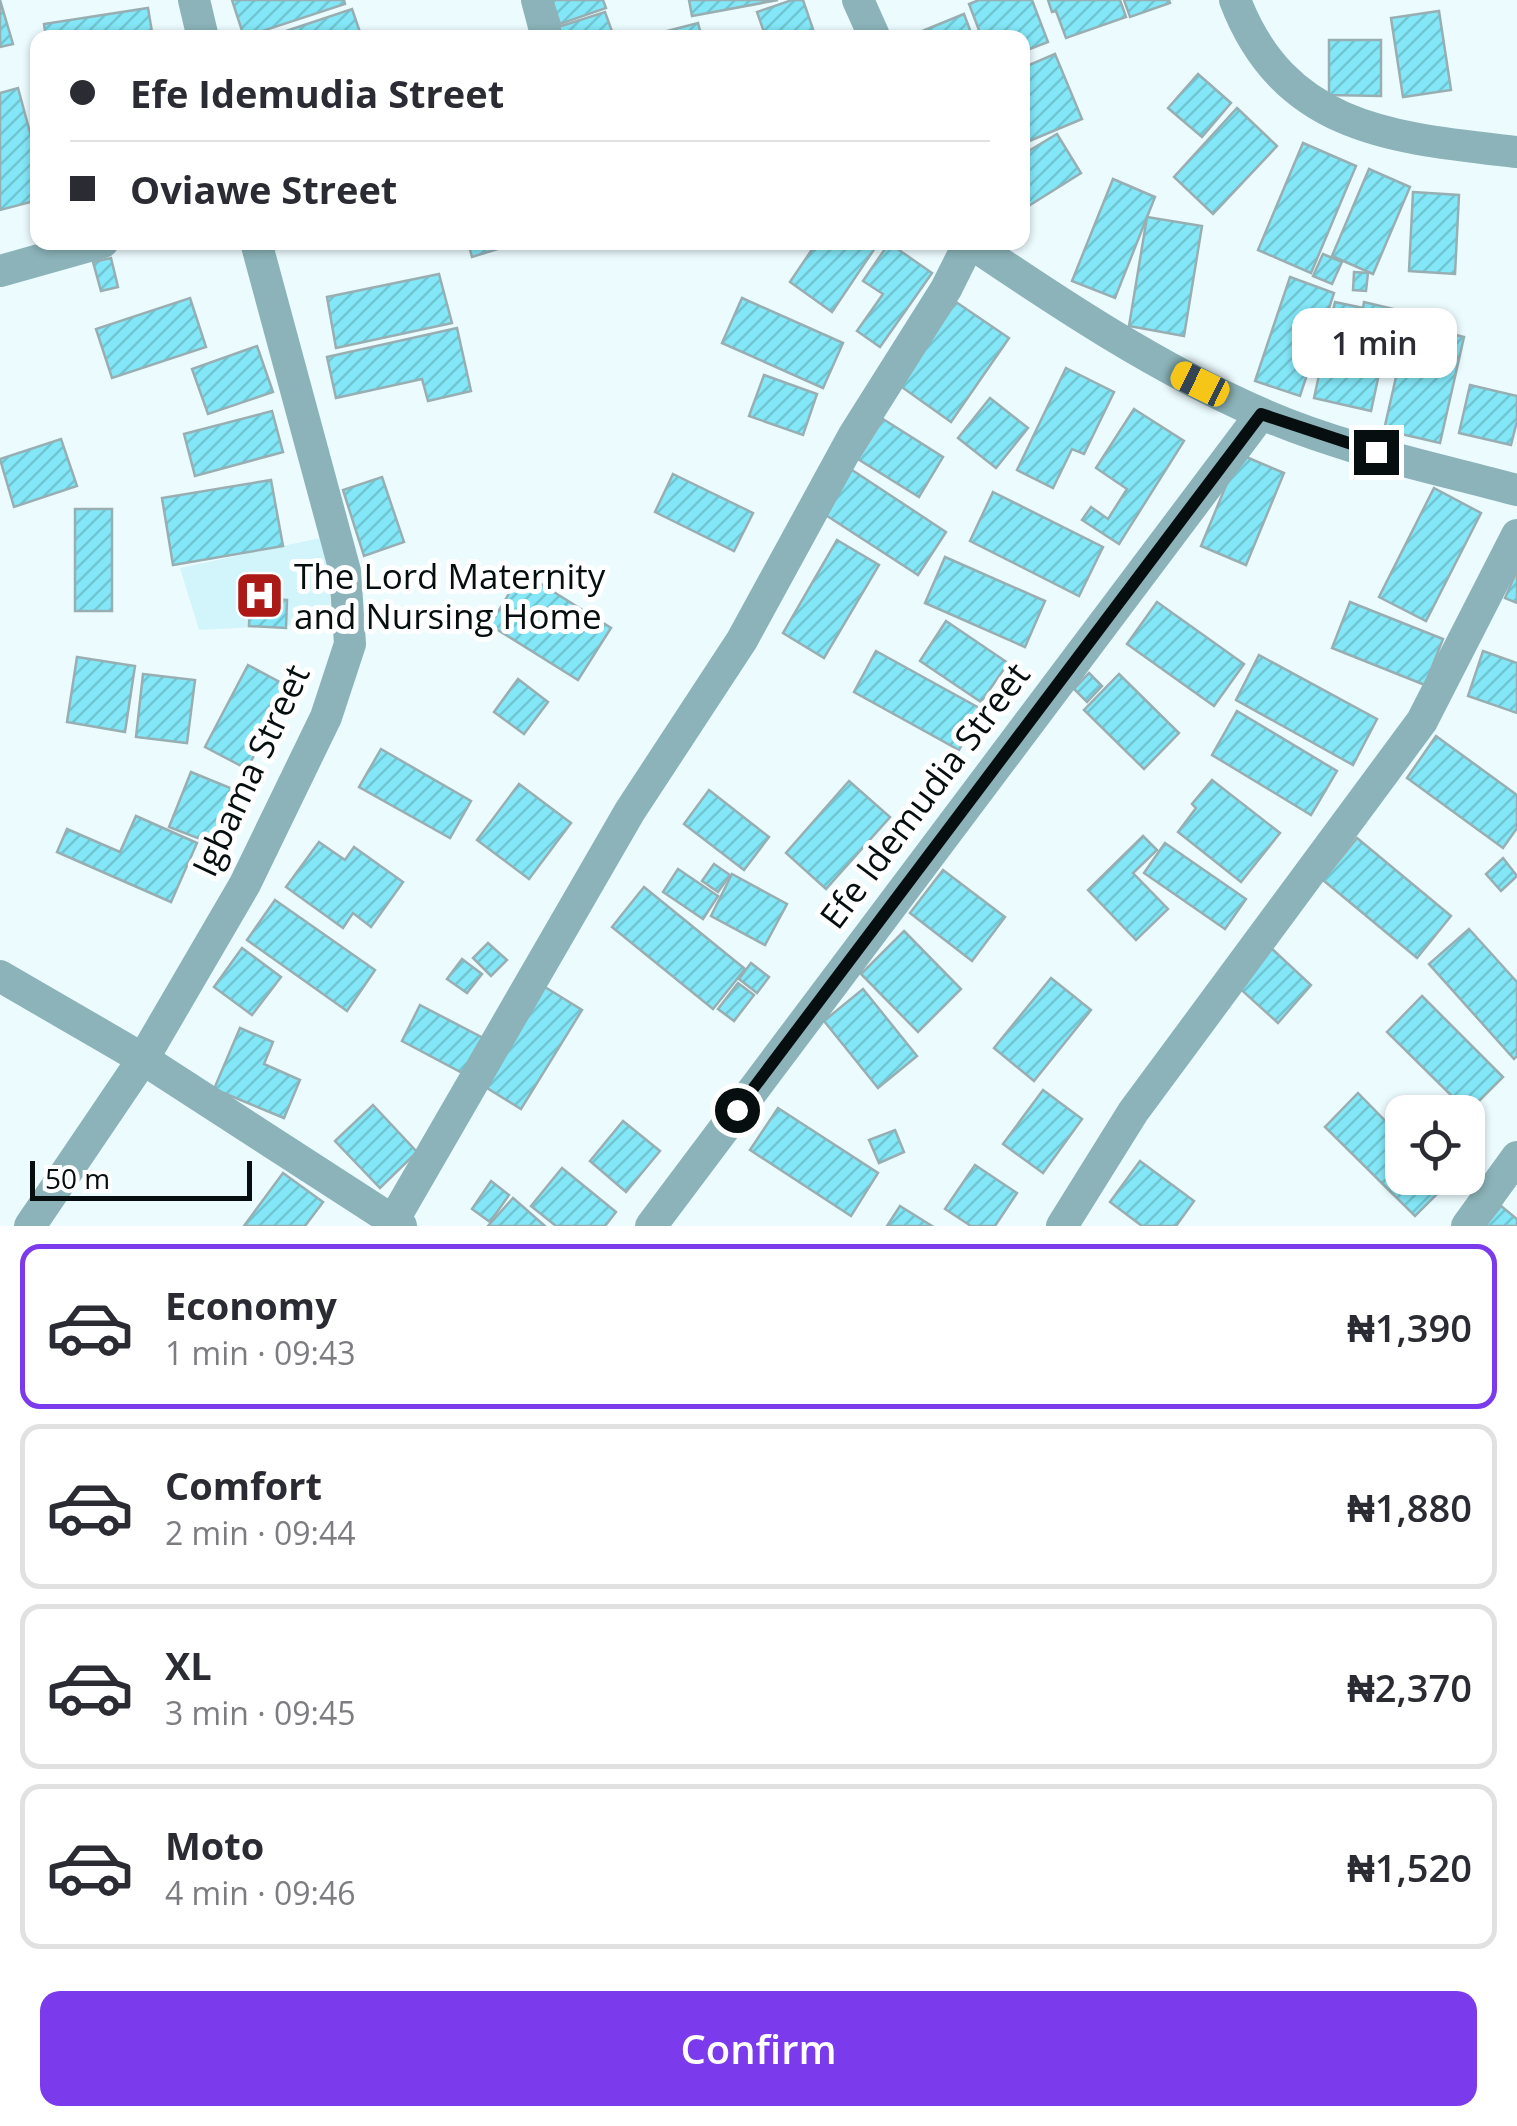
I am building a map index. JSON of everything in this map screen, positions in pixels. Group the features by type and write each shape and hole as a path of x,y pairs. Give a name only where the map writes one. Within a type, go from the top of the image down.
{"street":[{"path":"194,0 201,30"},
{"path":"537,0 545,30"},
{"path":"858,0 871,30"},
{"path":"1235,0 1272,64 1303,98 1344,120 1423,141 1517,152"},
{"path":"0,272 76,250"},
{"name":"Igbama Street","path":"30,1226 143,1059 245,884 326,716 350,644 345,571 258,250"},
{"path":"0,976 143,1059 384,1220 630,811 742,640 854,435 946,288 965,250"},
{"path":"979,250 1169,370 1261,414 1341,443 1517,490"},
{"name":"Efe Idemudia Street","path":"651,1226 1261,414"},
{"path":"1062,1226 1134,1112 1422,721 1517,535"},
{"path":"1467,1226 1517,1157"}],"shaded area":[{"name":"The Lord Maternity and Nursing Home","path":"325,537 332,623 199,630 180,568"}],"building":[{"path":"0,0 13,44 0,47"},
{"path":"232,0 344,0 345,4 265,30 242,30"},
{"path":"552,0 603,0 606,8 560,24"},
{"path":"689,0 778,0 692,16"},
{"path":"803,0 813,30 763,30 757,12"},
{"path":"979,0 1032,0 1048,42 1030,49 1030,30 979,30 969,4"},
{"path":"1048,0 1120,0 1126,17 1066,38"},
{"path":"1124,0 1169,0 1170,3 1130,17"},
{"path":"148,8 152,30 45,30 44,24"},
{"path":"352,9 359,30 289,30"},
{"path":"1439,11 1451,90 1403,97 1391,18"},
{"path":"605,12 611,30 559,30 558,27"},
{"path":"964,14 970,30 925,30"},
{"path":"698,23 700,30 671,30"},
{"path":"1329,40 1381,40 1381,96 1329,95"},
{"path":"1055,54 1082,119 1030,141 1030,65"},
{"path":"1198,74 1231,103 1202,137 1168,108"},
{"path":"18,88 30,132 30,202 0,210 0,93"},
{"path":"1237,108 1277,146 1213,214 1174,177"},
{"path":"1057,134 1081,173 1030,205 1030,150"},
{"path":"1303,143 1356,166 1311,273 1258,250"},
{"path":"1369,169 1410,187 1373,274 1332,256"},
{"path":"1113,179 1155,197 1115,298 1072,281"},
{"path":"1413,192 1459,195 1455,274 1409,271"},
{"path":"1147,217 1202,226 1184,336 1129,326"},
{"path":"470,250 494,250 472,257"},
{"path":"812,250 874,250 832,312 790,282"},
{"path":"884,250 899,250 932,273 880,347 857,331 883,294 863,281"},
{"path":"1323,254 1342,262 1332,284 1313,276"},
{"path":"111,258 118,287 101,291 93,262"},
{"path":"1354,272 1368,273 1366,291 1353,290"},
{"path":"439,274 452,323 336,348 327,297"},
{"path":"1290,277 1334,293 1300,396 1255,381"},
{"path":"190,298 206,347 112,378 96,329"},
{"path":"742,298 843,343 823,388 722,343"},
{"path":"956,302 1009,338 951,422 899,385"},
{"path":"1335,302 1363,308 1364,302 1393,309 1371,411 1314,398"},
{"path":"1408,324 1464,337 1440,443 1384,430"},
{"path":"457,328 471,391 428,401 422,379 336,398 327,357"},
{"path":"257,346 273,392 208,414 192,369"},
{"path":"1066,368 1114,392 1084,454 1072,449 1053,488 1017,470"},
{"path":"764,375 817,394 803,435 749,416"},
{"path":"1470,385 1517,396 1517,421 1511,445 1459,433"},
{"path":"990,398 1028,428 996,468 958,438"},
{"path":"1134,409 1184,441 1119,544 1082,520 1091,507 1108,519 1127,489 1096,468"},
{"path":"272,411 283,452 195,476 184,434"},
{"path":"883,419 943,457 919,497 858,459"},
{"path":"61,439 77,486 14,507 0,459"},
{"path":"1239,454 1284,473 1246,565 1201,546"},
{"path":"849,468 946,532 918,575 821,512"},
{"path":"673,474 753,513 734,551 655,512"},
{"path":"382,477 404,542 364,556 343,490"},
{"path":"271,480 283,546 173,565 162,498"},
{"path":"1434,488 1481,513 1426,621 1379,597"},
{"path":"993,492 1103,547 1079,596 970,541"},
{"path":"75,509 112,509 112,611 75,611"},
{"path":"837,540 879,565 824,658 783,633"},
{"path":"945,557 1045,601 1025,647 925,603"},
{"path":"1517,570 1517,603 1505,598"},
{"path":"522,572 611,628 578,680 490,625"},
{"path":"250,598 287,600 286,628 249,626"},
{"path":"1157,602 1244,664 1214,706 1127,644"},
{"path":"1350,602 1443,639 1425,685 1332,648"},
{"path":"946,621 1008,663 981,702 920,661"},
{"path":"876,651 981,709 959,750 854,692"},
{"path":"1483,651 1517,663 1517,713 1468,696"},
{"path":"1259,655 1377,719 1353,765 1236,700"},
{"path":"77,657 135,666 125,732 67,722"},
{"path":"248,665 289,687 247,769 205,747"},
{"path":"1089,673 1102,686 1087,702 1074,689"},
{"path":"143,674 195,680 187,743 136,737"},
{"path":"1119,674 1179,733 1144,769 1084,710"},
{"path":"518,679 548,702 524,734 494,712"},
{"path":"1237,711 1337,771 1311,815 1212,755"},
{"path":"1436,736 1517,795 1517,828 1503,848 1407,778"},
{"path":"381,749 471,801 450,838 359,787"},
{"path":"191,772 235,790 213,844 169,827"},
{"path":"1212,780 1280,833 1241,882 1178,832 1196,808 1192,804"},
{"path":"849,781 890,817 826,889 786,853"},
{"path":"519,784 571,823 529,879 477,840"},
{"path":"709,790 769,837 744,870 684,824"},
{"path":"136,816 197,843 171,902 57,852 67,829 120,852"},
{"path":"1143,836 1157,850 1133,873 1168,909 1136,940 1088,890"},
{"path":"1357,838 1451,916 1417,958 1323,880"},
{"path":"319,842 345,860 354,847 403,882 371,927 353,913 343,928 286,887"},
{"path":"1165,843 1246,899 1225,929 1144,873"},
{"path":"1503,858 1517,876 1501,891 1486,874"},
{"path":"714,864 730,875 718,892 702,881"},
{"path":"678,869 718,896 703,919 663,892"},
{"path":"943,870 1005,917 972,961 910,913"},
{"path":"732,874 787,904 765,945 711,916"},
{"path":"644,887 745,969 713,1009 612,927"},
{"path":"275,900 375,970 347,1011 247,940"},
{"path":"1469,929 1517,982 1514,1059 1429,964"},
{"path":"904,931 961,989 918,1032 861,974"},
{"path":"488,943 507,960 491,976 473,958"},
{"path":"1270,947 1311,985 1278,1023 1236,985"},
{"path":"242,948 281,977 252,1015 214,987"},
{"path":"462,959 482,974 467,993 447,979"},
{"path":"751,963 769,977 757,993 739,979"},
{"path":"1051,978 1091,1010 1034,1081 994,1048"},
{"path":"738,983 754,995 734,1021 718,1009"},
{"path":"540,984 582,1010 521,1109 479,1083"},
{"path":"863,989 917,1056 878,1088 824,1021"},
{"path":"1422,996 1503,1077 1485,1095 1451,1095 1387,1032"},
{"path":"420,1005 489,1041 470,1077 402,1041"},
{"path":"240,1028 273,1042 264,1064 300,1080 284,1118 214,1089"},
{"path":"1043,1090 1082,1119 1043,1173 1003,1144"},
{"path":"1358,1093 1385,1121 1385,1186 1325,1127"},
{"path":"373,1105 417,1152 380,1188 335,1141"},
{"path":"778,1108 878,1173 851,1216 750,1150"},
{"path":"623,1121 660,1151 626,1192 590,1161"},
{"path":"895,1130 904,1152 879,1163 869,1140"},
{"path":"1140,1161 1194,1201 1176,1226 1142,1226 1110,1202"},
{"path":"975,1165 1017,1193 995,1226 971,1226 945,1209"},
{"path":"562,1168 616,1212 605,1226 556,1226 531,1206"},
{"path":"283,1173 323,1202 305,1226 244,1226"},
{"path":"491,1181 509,1195 490,1222 472,1209"},
{"path":"1394,1195 1436,1195 1415,1216"},
{"path":"513,1198 545,1226 488,1226"},
{"path":"900,1206 932,1226 887,1226"},
{"path":"1501,1206 1517,1219 1517,1226 1485,1226"}],"place":[{"name":"The Lord Maternity and Nursing Home","path":"259,595"}],"route":[{"path":"737,1110 1261,414 1376,452"}]}
